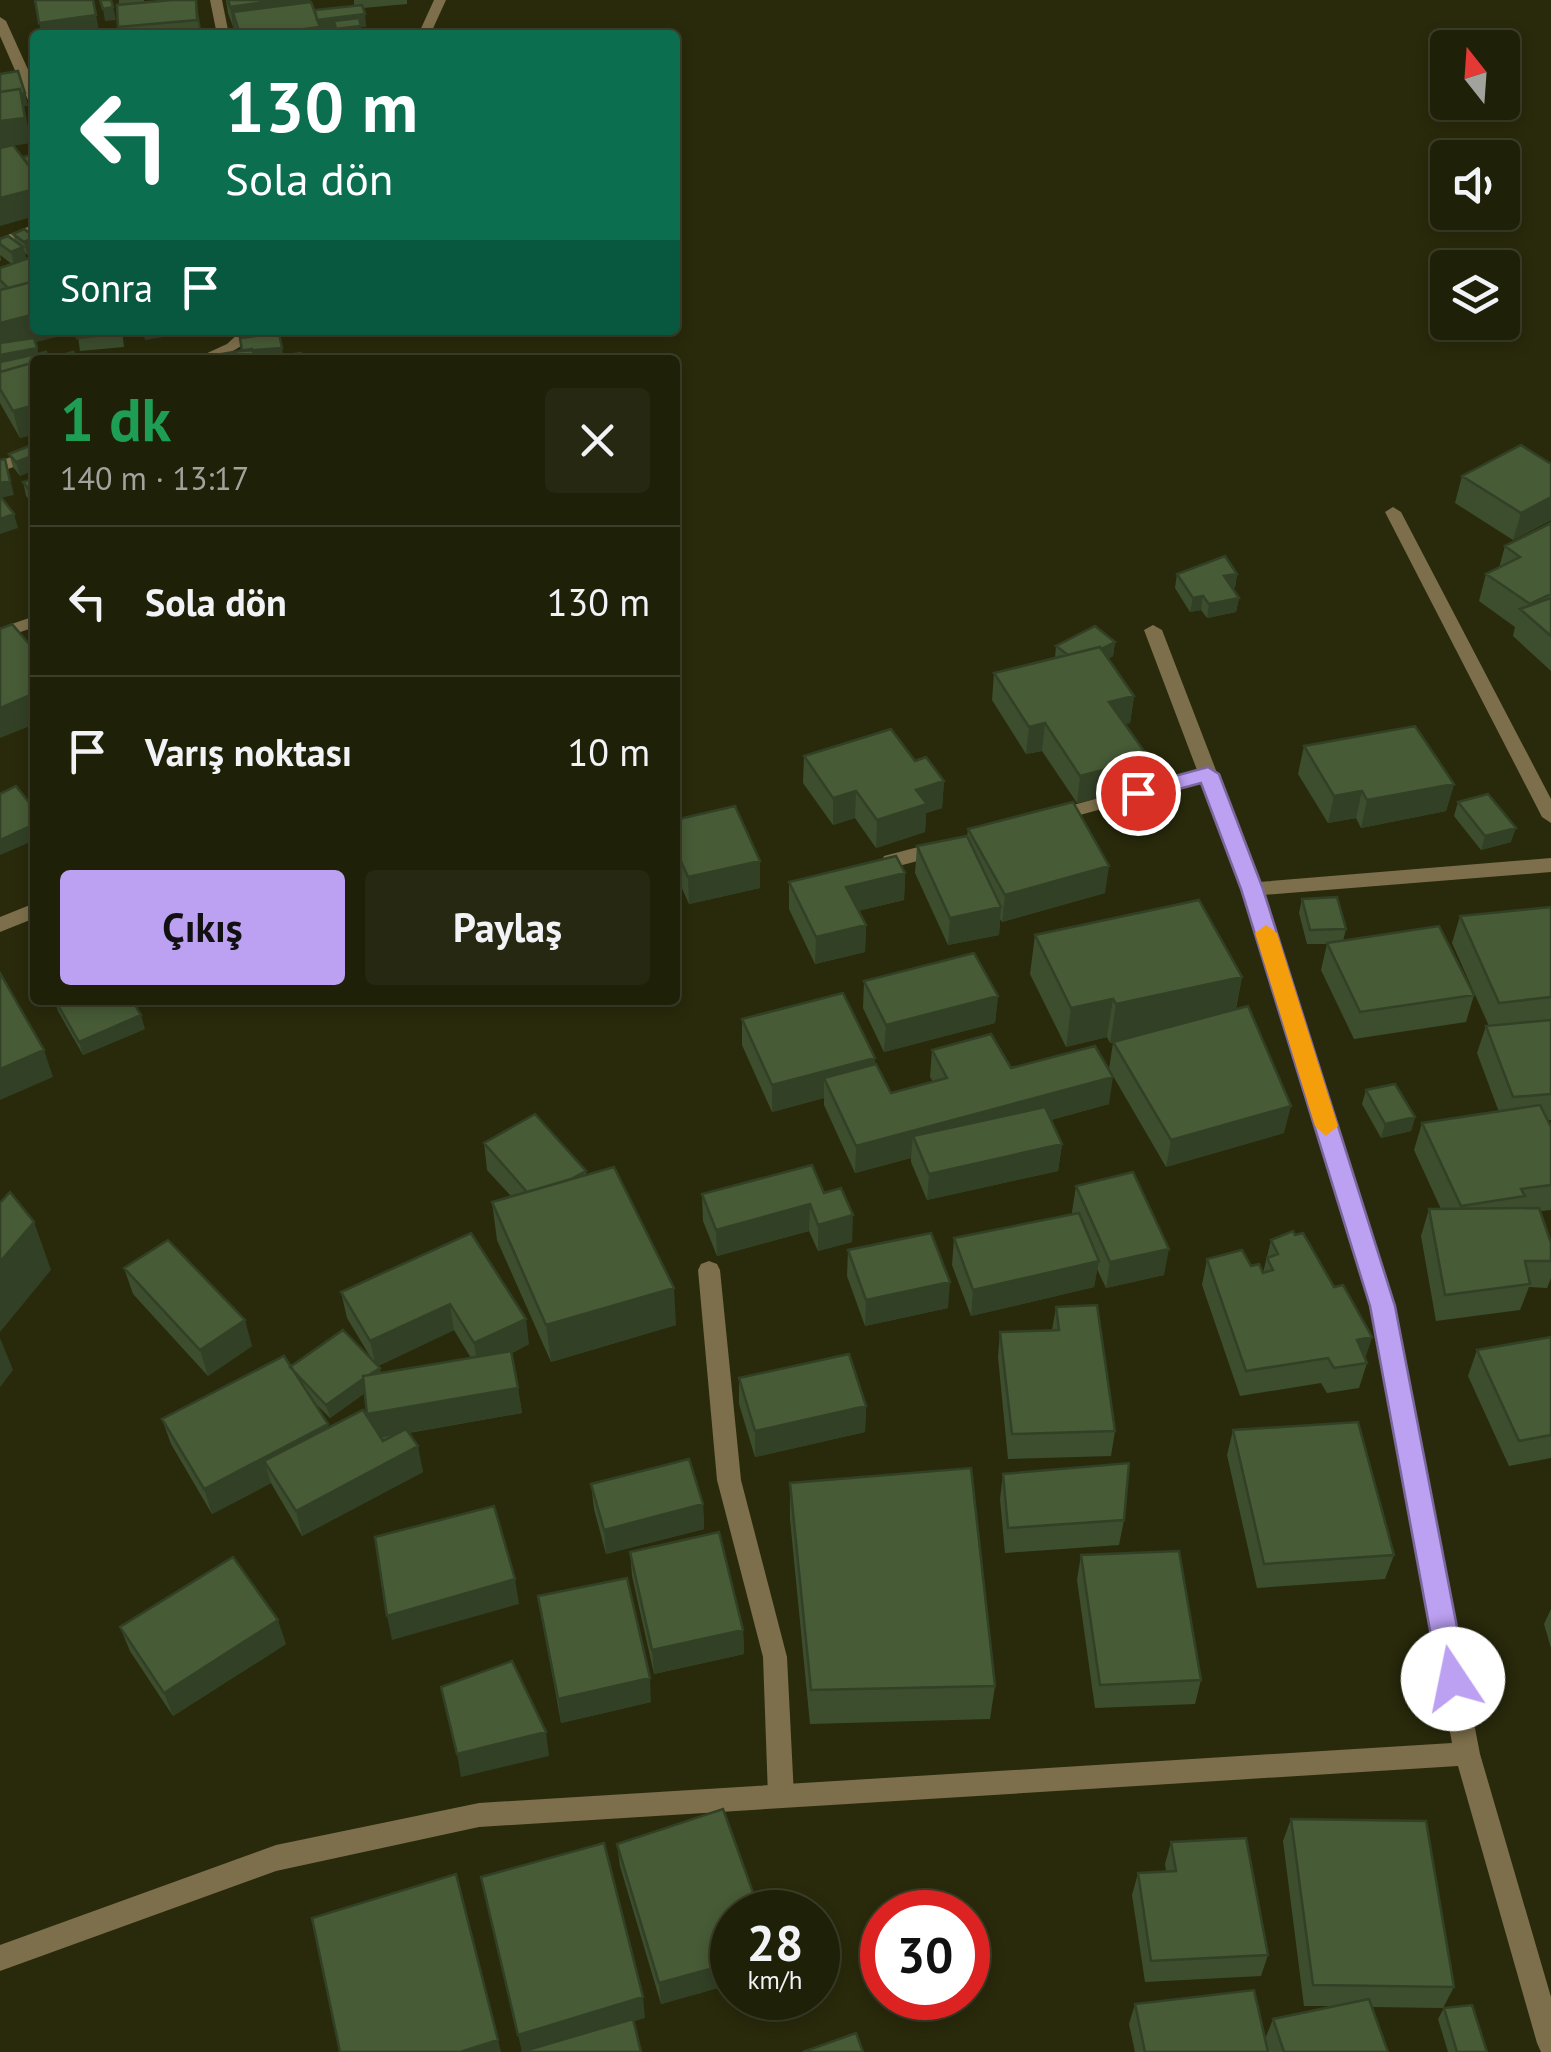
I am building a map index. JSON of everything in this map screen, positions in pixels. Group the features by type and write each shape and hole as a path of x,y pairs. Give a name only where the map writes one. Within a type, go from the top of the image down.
{"street":[{"path":"216,0 221,30"},
{"path":"426,30 440,0"},
{"path":"0,22 30,89"},
{"path":"0,243 30,230"},
{"path":"212,355 232,347 245,335"},
{"path":"0,468 30,456"},
{"path":"1393,512 1551,817"},
{"path":"0,634 30,623"},
{"path":"1153,630 1252,889 1382,1306 1467,1754 1551,2043"},
{"path":"1040,820 1208,774"},
{"path":"891,861 966,841"},
{"path":"1252,889 1551,866"},
{"path":"0,925 30,912"},
{"path":"708,1270 729,1480 775,1657 781,1796"},
{"path":"0,1958 276,1858 479,1815 1467,1754"}],"building":[{"path":"35,0 93,0 96,15 39,23"},
{"path":"100,0 111,0 113,7 103,9"},
{"path":"196,0 197,20 118,27 117,5"},
{"path":"228,0 279,0 230,7"},
{"path":"311,2 320,27 238,30 233,12"},
{"path":"362,5 365,14 317,20 315,10"},
{"path":"359,18 361,26 336,29 334,21"},
{"path":"18,71 25,93 21,94 20,89 0,92 0,74"},
{"path":"20,89 25,118 0,121 0,92"},
{"path":"13,145 30,167 30,190 0,198 0,148"},
{"path":"24,229 30,239 24,242 13,234"},
{"path":"8,236 23,247 11,252 0,244 0,239"},
{"path":"29,258 30,282 8,288 0,280 0,268"},
{"path":"30,282 30,315 0,323 0,290"},
{"path":"279,335 282,348 242,351 240,338"},
{"path":"34,338 37,348 0,355 0,343"},
{"path":"252,349 254,355 216,355"},
{"path":"30,355 30,363 0,372 0,362"},
{"path":"30,363 30,406 13,411 0,389 0,372"},
{"path":"1521,445 1551,464 1551,497 1521,513 1462,476"},
{"path":"30,446 30,457 16,462 9,454"},
{"path":"5,459 10,481 0,483 0,460"},
{"path":"0,496 14,514 0,519"},
{"path":"1551,523 1551,594 1530,604 1486,574 1520,557 1505,546"},
{"path":"1225,556 1237,574 1224,576 1239,598 1209,604 1203,596 1193,598 1177,574"},
{"path":"1551,598 1551,636 1520,609"},
{"path":"12,624 30,645 30,695 0,708 0,629"},
{"path":"1095,626 1115,642 1101,649 1068,655 1056,646"},
{"path":"1100,647 1134,696 1109,702 1149,758 1080,776 1045,723 1029,727 994,673"},
{"path":"1415,726 1454,784 1367,800 1362,791 1334,796 1304,746"},
{"path":"891,729 915,761 926,757 944,781 916,790 927,804 877,820 856,791 833,798 804,756"},
{"path":"16,786 30,804 30,826 0,840 0,794"},
{"path":"1488,794 1516,828 1485,836 1458,802"},
{"path":"1073,802 1109,866 1005,895 968,829"},
{"path":"735,806 760,861 688,877 680,859 680,819"},
{"path":"967,836 1001,907 950,918 917,846"},
{"path":"896,856 905,873 846,887 866,925 816,937 789,882"},
{"path":"1337,897 1346,929 1310,930 1302,899"},
{"path":"1199,900 1242,977 1116,1004 1113,999 1071,1008 1035,935"},
{"path":"1551,907 1551,997 1499,1003 1460,916"},
{"path":"1439,926 1474,995 1360,1012 1327,943"},
{"path":"974,953 998,996 886,1025 864,981"},
{"path":"0,973 44,1050 0,1069"},
{"path":"843,993 875,1058 772,1085 742,1019"},
{"path":"58,1005 135,1005 141,1015 79,1042"},
{"path":"1248,1006 1291,1106 1171,1140 1113,1042"},
{"path":"1551,1020 1551,1094 1513,1097 1486,1026"},
{"path":"991,1034 1011,1068 1095,1046 1113,1077 856,1146 824,1078 876,1064 891,1093 947,1078 932,1050"},
{"path":"1395,1084 1415,1117 1385,1124 1366,1090"},
{"path":"1540,1105 1551,1127 1551,1185 1521,1189 1525,1196 1461,1206 1422,1123"},
{"path":"1045,1107 1062,1144 929,1174 913,1136"},
{"path":"535,1114 586,1171 527,1192 484,1143"},
{"path":"812,1165 824,1193 841,1188 853,1215 818,1225 810,1204 716,1230 702,1194"},
{"path":"614,1167 674,1288 546,1325 492,1202"},
{"path":"1133,1172 1169,1249 1110,1262 1076,1186"},
{"path":"10,1192 34,1222 0,1262 0,1203"},
{"path":"1539,1208 1551,1243 1551,1261 1525,1261 1530,1284 1445,1295 1429,1209"},
{"path":"1079,1213 1099,1261 973,1290 954,1238"},
{"path":"1293,1231 1295,1235 1303,1233 1334,1287 1343,1285 1372,1337 1357,1340 1367,1363 1334,1368 1328,1358 1246,1371 1207,1259 1242,1250 1251,1266 1259,1264 1263,1273 1273,1270 1267,1258 1278,1254 1271,1240"},
{"path":"471,1233 526,1319 474,1343 450,1304 370,1341 341,1292"},
{"path":"931,1233 950,1282 866,1300 848,1250"},
{"path":"168,1240 245,1320 200,1350 124,1268"},
{"path":"1097,1305 1115,1431 1012,1434 1000,1332 1059,1330 1056,1307"},
{"path":"343,1330 380,1368 363,1376 326,1405 290,1367"},
{"path":"1551,1337 1551,1435 1519,1441 1477,1350"},
{"path":"511,1351 518,1388 367,1414 363,1376"},
{"path":"849,1354 866,1406 755,1431 739,1378"},
{"path":"284,1356 328,1424 204,1489 162,1419"},
{"path":"363,1410 383,1441 406,1429 418,1446 296,1511 264,1461"},
{"path":"1358,1422 1394,1555 1264,1564 1233,1430"},
{"path":"689,1459 703,1504 604,1530 591,1484"},
{"path":"1129,1463 1124,1520 1008,1528 1003,1474"},
{"path":"971,1468 995,1686 811,1690 790,1483"},
{"path":"494,1506 515,1579 387,1616 375,1537"},
{"path":"719,1532 743,1630 652,1650 630,1552"},
{"path":"1179,1551 1201,1680 1100,1685 1081,1555"},
{"path":"233,1557 278,1620 164,1693 120,1627"},
{"path":"627,1578 650,1678 558,1699 538,1596"},
{"path":"512,1661 546,1732 457,1754 441,1687"},
{"path":"723,1809 752,1890 710,1890 710,1969 659,1983 617,1844"},
{"path":"1291,1819 1426,1821 1454,1987 1313,1985"},
{"path":"1246,1838 1268,1955 1151,1961 1138,1873 1176,1871 1171,1842"},
{"path":"604,1843 643,1997 518,2035 481,1877"},
{"path":"456,1874 498,2040 460,2052 340,2052 312,1918"},
{"path":"1254,1990 1268,2052 1145,2052 1135,2004"},
{"path":"1369,1999 1388,2052 1284,2052 1273,2019"},
{"path":"1472,2005 1487,2052 1457,2052 1444,2008"},
{"path":"633,2019 641,2052 521,2052"},
{"path":"856,2033 863,2052 803,2052"}],"slow traffic":[{"path":"1266,933 1326,1126"}],"route":[{"path":"1138,793 1208,774 1252,889 1382,1306 1453,1679"}]}
